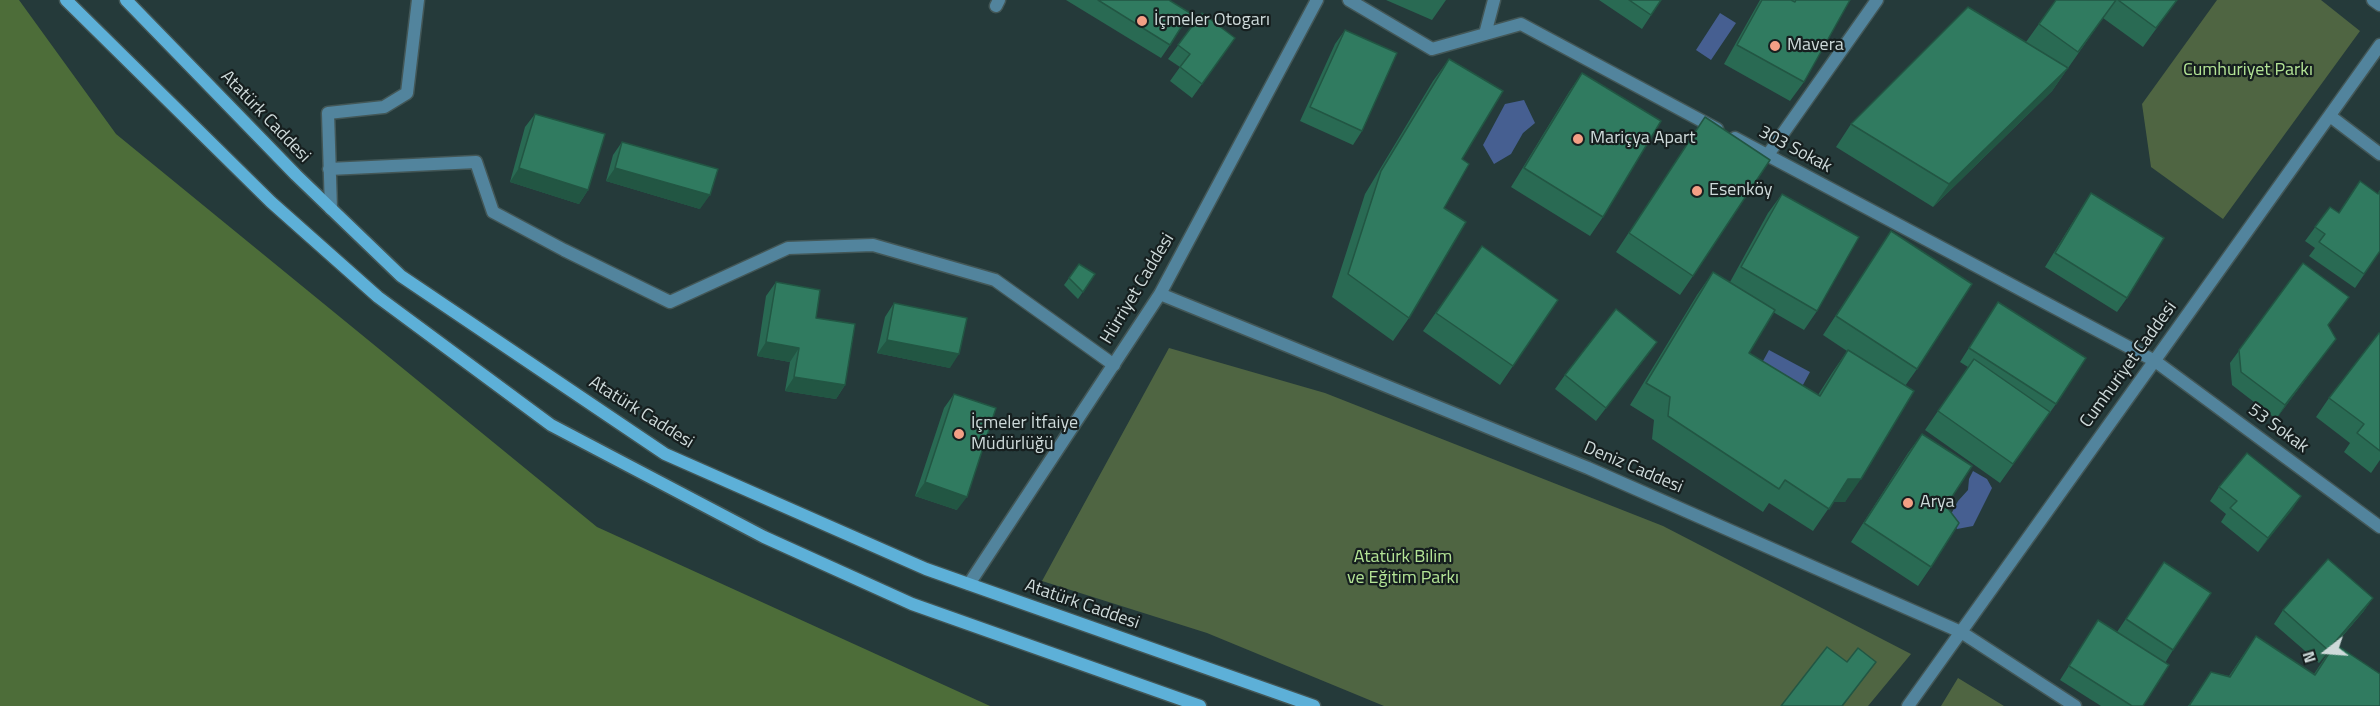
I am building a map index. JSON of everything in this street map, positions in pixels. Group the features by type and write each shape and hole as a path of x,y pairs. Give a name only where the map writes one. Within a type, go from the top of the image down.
{"street":[{"path":"66,0 271,202 378,297 551,425 764,537 912,604 1200,706"},
{"name":"Atatürk Caddesi","path":"126,0 331,209 401,276 665,454 926,569 1314,706"},
{"path":"331,209 328,113 384,107 407,93 418,0"},
{"name":"Hürriyet Caddesi","path":"969,584 1160,294 1317,0"},
{"name":"303 Sokak","path":"1349,0 1432,49 1521,24 2155,361"},
{"path":"1485,34 1494,0"},
{"path":"1767,156 1878,0"},
{"path":"2373,0 2380,5"},
{"name":"Cumhuriyet Caddesi","path":"1908,706 2380,45"},
{"path":"2330,116 2380,154"},
{"path":"329,169 476,162 493,212 670,302 788,248 873,245 995,280 1114,365"},
{"name":"Deniz Caddesi","path":"1160,294 1588,468 1961,632 2075,706"},
{"name":"53 Sokak","path":"2155,361 2380,527"}],"green space":[{"path":"0,0 19,0 116,134 597,527 990,706 0,706"},
{"name":"Cumhuriyet Parkı","path":"2217,0 2321,0 2360,31 2223,219 2151,167 2142,104"},
{"name":"Atatürk Bilim ve Eğitim Parkı","path":"1169,348 1325,393 1663,526 1911,654 1868,706 1384,706 1207,633 1042,581"},
{"path":"1958,678 2004,706 1941,706"}],"water":[{"path":"1720,13 1736,23 1711,60 1696,50"},
{"path":"1524,100 1535,123 1523,133 1511,154 1494,164 1483,145 1505,104"},
{"path":"1769,350 1810,372 1798,394 1757,372"},
{"path":"1973,471 1987,479 1992,488 1973,526 1957,529 1949,518 1958,501 1968,490 1969,479"}],"building":[{"path":"1098,0 1169,0 1190,13 1170,45"},
{"path":"1629,0 1661,0 1651,15"},
{"path":"1762,0 1795,2 1796,0 1850,0 1804,82 1737,45"},
{"path":"2056,0 2116,0 2078,52 2039,24"},
{"path":"2118,0 2177,0 2156,28"},
{"path":"1968,7 2068,68 1949,184 1851,124"},
{"path":"1202,13 1235,38 1202,84 1180,67 1190,54 1178,45"},
{"path":"1345,30 1397,53 1362,131 1310,107"},
{"path":"1449,59 1503,91 1462,159 1469,164 1444,208 1466,222 1409,318 1348,274 1381,171"},
{"path":"1582,73 1661,121 1603,217 1524,168"},
{"path":"535,114 605,134 588,190 519,168"},
{"path":"1705,117 1770,160 1693,276 1629,233"},
{"path":"622,142 718,169 710,195 615,168"},
{"path":"2360,181 2378,194 2380,191 2380,251 2364,274 2319,242 2325,234 2315,227 2330,207 2339,213"},
{"path":"2091,193 2164,238 2127,298 2055,253"},
{"path":"1782,194 1859,237 1817,311 1741,267"},
{"path":"1891,231 1972,284 1917,369 1836,316"},
{"path":"1482,246 1558,300 1513,366 1436,313"},
{"path":"2303,263 2349,297 2328,325 2336,339 2285,405 2241,372 2239,350"},
{"path":"1079,264 1095,274 1083,292 1069,278"},
{"path":"1713,272 1775,310 1749,353 1820,396 1848,350 1914,391 1861,479 1848,479 1829,509 1785,480 1779,489 1668,416 1670,397 1646,383"},
{"path":"776,282 820,290 816,318 855,324 845,385 794,377 799,348 766,342"},
{"path":"1998,302 2086,358 2056,404 1969,348"},
{"path":"894,303 967,318 959,354 887,340"},
{"path":"1616,309 1657,342 1606,408 1565,375"},
{"path":"2379,333 2380,451 2357,433 2364,424 2329,398"},
{"path":"1974,359 2050,412 2013,464 1938,411"},
{"path":"954,394 996,408 967,497 925,482"},
{"path":"1922,434 1972,466 1946,506 1959,523 1931,567 1864,523"},
{"path":"2247,453 2301,496 2268,538 2230,508 2237,501 2219,487"},
{"path":"2328,559 2373,598 2328,650 2283,610"},
{"path":"2164,562 2211,593 2173,650 2126,619"},
{"path":"2098,620 2169,665 2143,706 2132,706 2069,666"},
{"path":"2256,636 2315,675 2335,644 2380,674 2380,706 2189,706 2211,672 2230,677"},
{"path":"1827,647 1847,662 1858,648 1876,662 1842,706 1781,706"}],"place":[{"name":"İçmeler Otogarı","path":"1142,21"},
{"name":"Mavera","path":"1775,46"},
{"name":"Mariçya Apart","path":"1578,139"},
{"name":"Esenköy","path":"1697,191"},
{"name":"İçmeler İtfaiye Müdürlüğü","path":"959,434"},
{"name":"Arya","path":"1908,503"}]}
